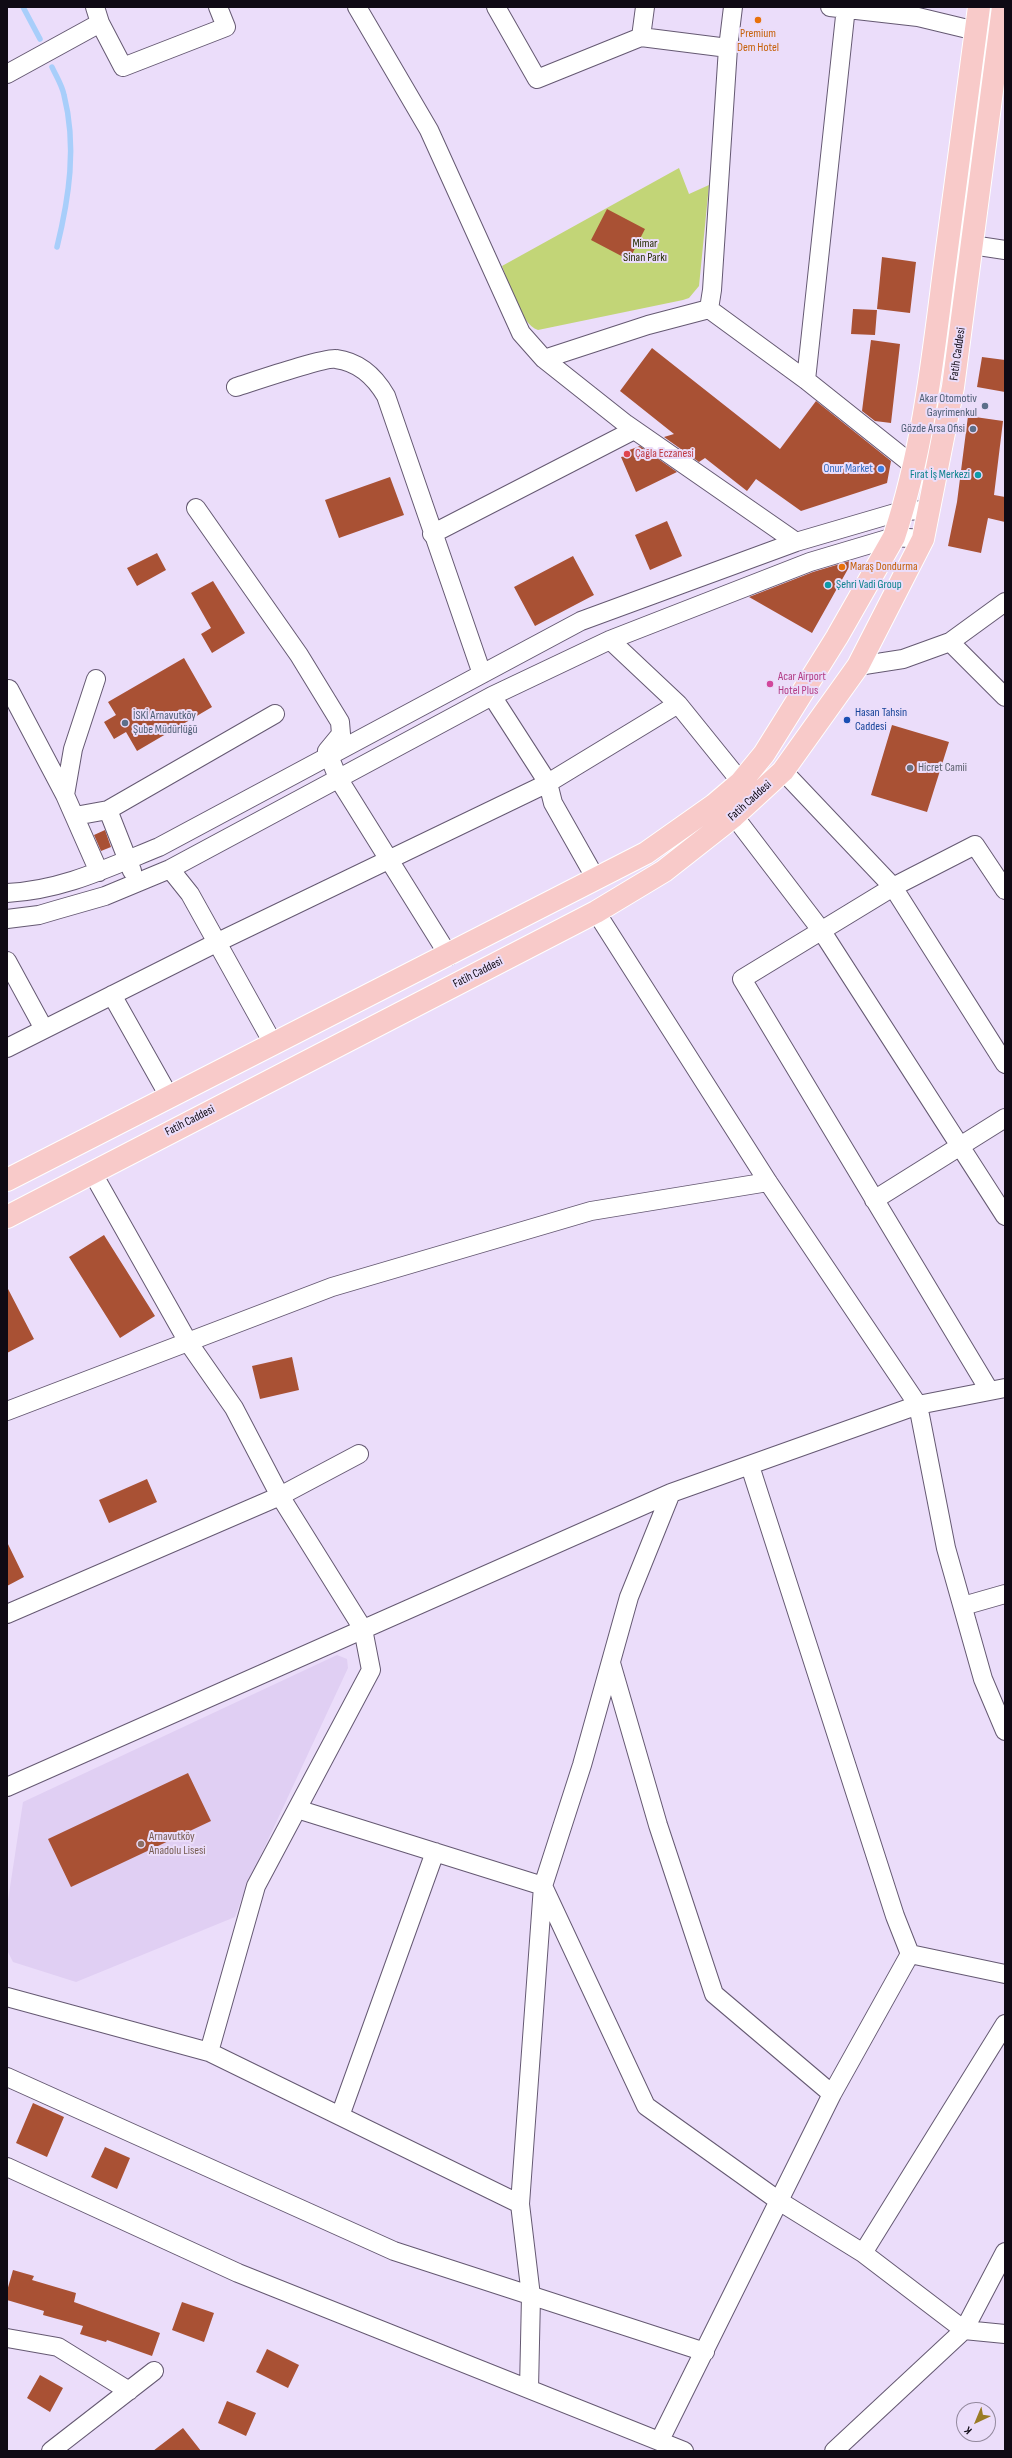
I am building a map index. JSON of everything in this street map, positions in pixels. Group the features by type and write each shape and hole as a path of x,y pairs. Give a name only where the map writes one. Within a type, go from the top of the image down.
{"main road":[{"name":"Fatih Caddesi","path":"7,1180 449,956 646,854 714,805 741,782 764,754 837,637 894,537 902,511 914,466 928,395 979,7"},
{"name":"Fatih Caddesi","path":"7,1217 596,912 664,871 734,816 783,771 858,666 923,539 953,387 1004,7"}],"street":[{"path":"7,74 98,15 123,67 226,27 218,7"},
{"path":"357,7 429,130 521,333 544,359 634,430 796,542"},
{"path":"496,7 537,79 641,37 728,48"},
{"path":"641,37 645,7"},
{"path":"708,309 712,290 728,48 733,7"},
{"path":"806,380 840,8 918,17 976,31"},
{"path":"972,245 1005,250"},
{"path":"544,359 648,325 708,309"},
{"path":"708,309 806,380 914,466"},
{"path":"236,387 334,358 345,360 364,370 380,386 386,396 432,534 482,674"},
{"path":"432,534 634,430"},
{"path":"196,508 299,655 340,722 341,734 328,748 329,756 338,778 390,859 449,956"},
{"path":"7,893 50,889 99,872 159,847 581,621 796,542 902,511 928,510"},
{"path":"7,918 39,915 105,896 170,869 492,696 610,640 779,573 894,537 923,539"},
{"path":"858,666 903,659 950,642 1005,602"},
{"path":"610,640 678,704 741,782"},
{"path":"950,642 1005,697"},
{"path":"64,795 72,749 96,679"},
{"path":"9,689 75,816 99,872"},
{"path":"492,696 548,783 553,803 596,879"},
{"path":"7,1048 218,942 548,783 678,704"},
{"path":"75,816 108,810 274,714"},
{"path":"783,771 893,887 1005,1064"},
{"path":"108,810 129,860 136,883"},
{"path":"734,816 821,930 1005,1216"},
{"path":"7,1788 671,1493 918,1405 997,1389 874,1200 742,979 893,887 975,845 1002,879"},
{"path":"170,869 190,894 274,1045"},
{"path":"596,912 768,1182 918,1405 946,1548 983,1679 1005,1731"},
{"path":"7,961 44,1029"},
{"path":"112,995 170,1098"},
{"path":"874,1200 1005,1118"},
{"path":"92,1172 188,1342 234,1408 280,1496 363,1629 371,1670 256,1886 209,2052"},
{"path":"8,1408 332,1288 591,1211 768,1182"},
{"path":"7,1614 280,1496 359,1454"},
{"path":"750,1466 895,1916 910,1954"},
{"path":"530,2389 531,2296 520,2204 543,1886 582,1765 629,1597 671,1493"},
{"path":"963,1606 1005,1594"},
{"path":"611,1663 658,1825 714,1994 832,2094"},
{"path":"297,1809 543,1886 646,2106 779,2201 863,2253 964,2330 1005,2334"},
{"path":"340,2116 435,1852"},
{"path":"910,1954 1005,1974"},
{"path":"660,2440 832,2094 910,1954"},
{"path":"7,1997 209,2052 520,2204"},
{"path":"863,2253 1005,2024"},
{"path":"7,2077 394,2251 705,2352"},
{"path":"7,2167 238,2273 660,2440 684,2451"},
{"path":"834,2451 964,2330 1005,2252"},
{"path":"7,2338 58,2347 129,2391"},
{"path":"50,2451 154,2371"}],"shaded area":[{"name":"Arnavutköy Anadolu Lisesi","path":"337,1655 347,1659 348,1668 246,1887 235,1917 76,1982 13,1962 7,1950 7,1907 23,1802"}],"green space":[{"name":"Mimar Sinan Parkı","path":"679,168 689,194 709,185 699,286 689,298 538,330 532,326 526,320 516,302 502,266"}],"building":[{"path":"607,209 645,229 629,260 591,240"},
{"path":"882,257 916,262 910,313 877,309"},
{"path":"853,309 877,310 875,335 851,334"},
{"path":"871,340 900,344 891,423 875,421 862,411"},
{"path":"652,348 780,449 816,401 891,461 887,483 801,511 756,479 747,491 705,458 699,462 664,437 674,434 620,391"},
{"path":"982,357 1005,360 1005,392 977,387"},
{"path":"968,416 1003,421 994,495 1005,497 1005,522 988,518 981,553 948,546 957,502"},
{"path":"640,446 677,472 636,492 621,457 626,456 624,452"},
{"path":"390,477 404,515 339,538 325,500"},
{"path":"667,521 682,556 650,570 635,535"},
{"path":"157,553 166,570 137,586 127,568"},
{"path":"573,556 594,595 535,626 514,587"},
{"path":"853,560 812,633 749,597 813,572"},
{"path":"213,581 245,633 212,653 201,634 211,628 191,593"},
{"path":"184,658 212,707 137,751 126,732 114,739 104,722 116,715 108,702"},
{"name":"Hicret Camii","path":"892,725 949,742 927,812 871,795"},
{"path":"105,830 111,847 101,851 94,835"},
{"path":"104,1235 155,1316 120,1338 69,1257"},
{"path":"7,1287 34,1339 7,1353"},
{"path":"292,1357 299,1390 260,1399 252,1366"},
{"path":"147,1479 157,1502 109,1523 99,1500"},
{"path":"7,1542 24,1577 7,1586"},
{"path":"188,1773 211,1821 71,1887 48,1839"},
{"path":"33,2103 64,2117 47,2157 16,2143"},
{"path":"105,2147 130,2158 117,2189 91,2177"},
{"path":"13,2270 34,2276 32,2280 76,2293 74,2302 160,2333 152,2356 107,2340 106,2342 80,2334 83,2326 43,2315 44,2311 7,2300 7,2291"},
{"path":"182,2302 214,2313 204,2342 172,2330"},
{"path":"267,2349 299,2365 288,2388 256,2372"},
{"path":"40,2375 63,2388 50,2412 27,2398"},
{"path":"227,2401 256,2413 246,2436 218,2423"},
{"path":"183,2428 201,2451 153,2451"}],"waterway":[{"path":"23,7 40,39"},
{"path":"52,67 64,95 68,114 71,153 68,191 57,247"}],"place":[{"name":"Premium Dem Hotel","path":"758,20"},
{"name":"Akar Otomotiv Gayrimenkul","path":"985,406"},
{"name":"Gözde Arsa Ofisi","path":"973,429"},
{"name":"Çağla Eczanesi","path":"627,454"},
{"name":"Onur Market","path":"881,469"},
{"name":"Fırat İş Merkezi","path":"978,475"},
{"name":"Maraş Dondurma","path":"842,567"},
{"name":"Şehri Vadi Group","path":"828,585"},
{"name":"Acar Airport Hotel Plus","path":"770,684"},
{"name":"Hasan Tahsin Caddesi","path":"847,720"},
{"name":"İSKİ Arnavutköy Şube Müdürlüğü","path":"125,723"},
{"name":"Hicret Camii","path":"910,768"},
{"name":"Arnavutköy Anadolu Lisesi","path":"141,1844"}]}
